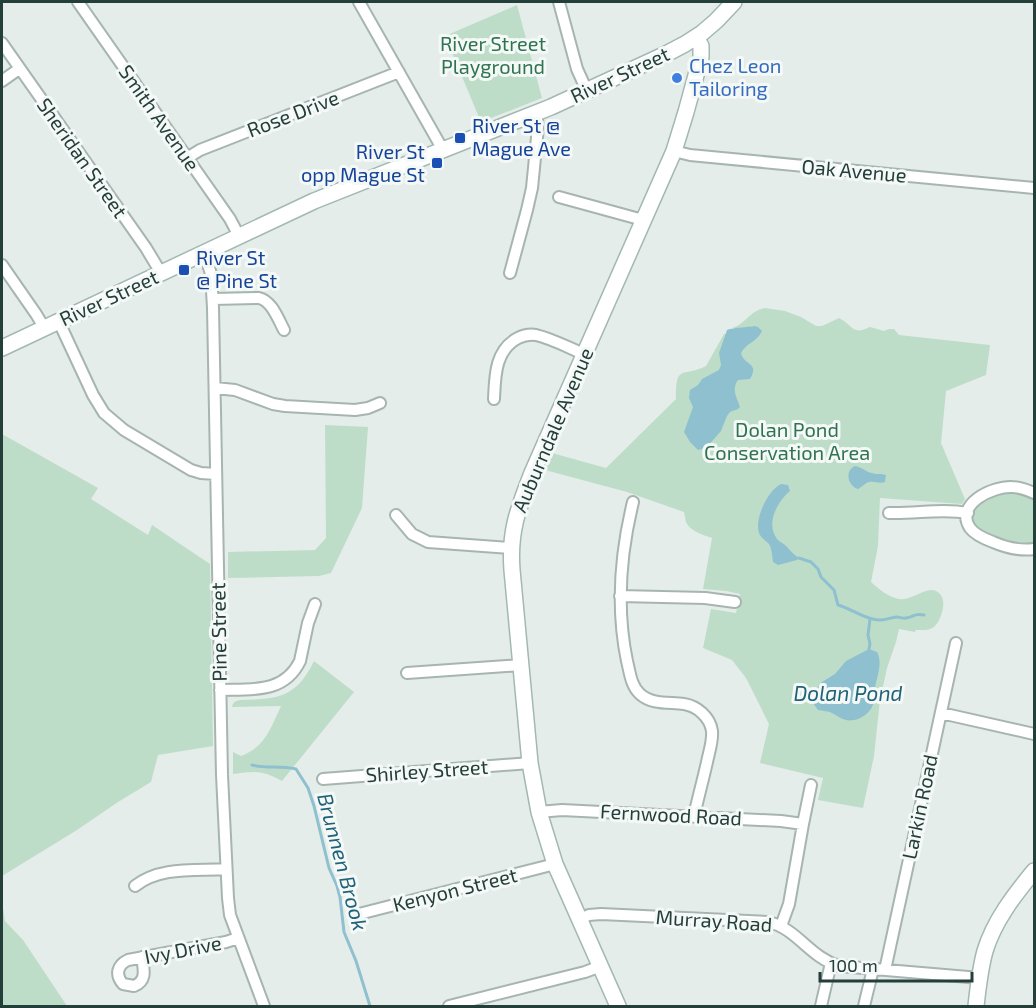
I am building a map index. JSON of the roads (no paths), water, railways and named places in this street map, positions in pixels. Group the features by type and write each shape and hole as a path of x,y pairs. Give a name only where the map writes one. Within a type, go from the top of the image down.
{"street":[{"name":"Smith Avenue","path":"78,2 230,219 239,236"},
{"path":"362,2 443,150"},
{"path":"559,2 577,69 587,91"},
{"name":"River Street","path":"2,348 335,192 536,113 676,49 716,21 734,2"},
{"name":"Auburndale Avenue","path":"618,1006 555,864 539,813 530,763 511,548 514,525 527,485 674,151 701,57 696,37"},
{"name":"Sheridan Street","path":"2,43 146,248 161,273"},
{"path":"2,81 19,69"},
{"name":"Rose Drive","path":"188,158 200,150 399,72"},
{"path":"510,273 532,188 538,127 536,113"},
{"name":"Oak Avenue","path":"674,151 690,155 1035,188"},
{"path":"559,197 643,220"},
{"name":"Pine Street","path":"204,252 210,269 213,299 222,775 229,909 264,1006"},
{"path":"2,265 45,329"},
{"path":"213,299 264,299 284,330"},
{"path":"59,321 96,401 110,419 132,435 191,470 216,474"},
{"path":"494,399 495,375 501,355 507,345 521,336 532,334 540,336 584,354"},
{"path":"215,388 235,390 285,406 348,410 368,408 380,403"},
{"path":"1035,493 1014,487 995,489 972,504 967,520 969,526 979,536 1002,546 1014,549 1035,549"},
{"path":"633,502 623,555 620,596 624,647 630,677 641,695 652,701 686,704 694,707 704,715 711,727 712,736 694,816"},
{"path":"889,513 940,510 968,513"},
{"path":"396,514 412,534 428,542 511,548"},
{"path":"620,596 705,598 735,603"},
{"path":"220,690 270,687 288,677 300,661 308,623 315,604"},
{"name":"Larkin Road","path":"885,970 956,643"},
{"path":"407,673 521,665"},
{"path":"941,713 1035,734"},
{"name":"Shirley Street","path":"323,779 530,763"},
{"path":"781,926 789,904 811,785"},
{"name":"Fernwood Road","path":"539,813 562,810 803,824"},
{"name":"Kenyon Street","path":"356,915 555,864"},
{"path":"135,886 146,878 160,873 226,869"},
{"path":"976,1006 985,951 993,931 1016,894 1035,871"},
{"name":"Murray Road","path":"580,919 589,915 601,914 762,922 781,926 813,952 831,963 847,967 980,978"},
{"name":"Ivy Drive","path":"142,957 143,979 134,987 123,984 118,974 120,965 128,960 142,957 226,942 238,938"},
{"path":"821,1006 831,963"},
{"path":"449,1006 601,966"},
{"path":"864,1006 873,969"}],"water":[{"path":"754,326 762,331 741,353 752,367 753,374 750,379 738,380 736,384 735,394 740,407 730,412 721,431 706,448 698,450 684,432 693,407 689,398 690,390 702,379 719,370 721,365 719,353 727,330"},
{"path":"855,466 876,474 886,475 885,482 869,482 858,489 852,485 848,475"},
{"path":"781,484 788,485 790,491 777,506 772,526 777,539 799,558 778,565 773,562 769,544 760,535 758,520 767,498"},
{"name":"Dolan Pond","path":"869,649 877,652 880,665 872,707 869,711 859,718 848,720 830,712 818,710 813,703 822,682 835,674 846,661"}],"waterway":[{"path":"799,558 811,562 818,569 821,577 834,590 838,605 878,620 924,615"},
{"path":"869,649 870,619"},
{"name":"Brunnen Brook","path":"252,765 296,769 308,788 329,868 340,897 344,932 370,1006"}],"place":[{"name":"Chez Leon Tailoring","path":"677,78"},
{"name":"River St @ Mague Ave","path":"460,138"},
{"name":"River St opp Mague St","path":"437,163"},
{"name":"River St @ Pine St","path":"184,270"}],"park label":[{"name":"River Street Playground","path":"493,56"},
{"name":"Dolan Pond Conservation Area","path":"787,442"}]}
